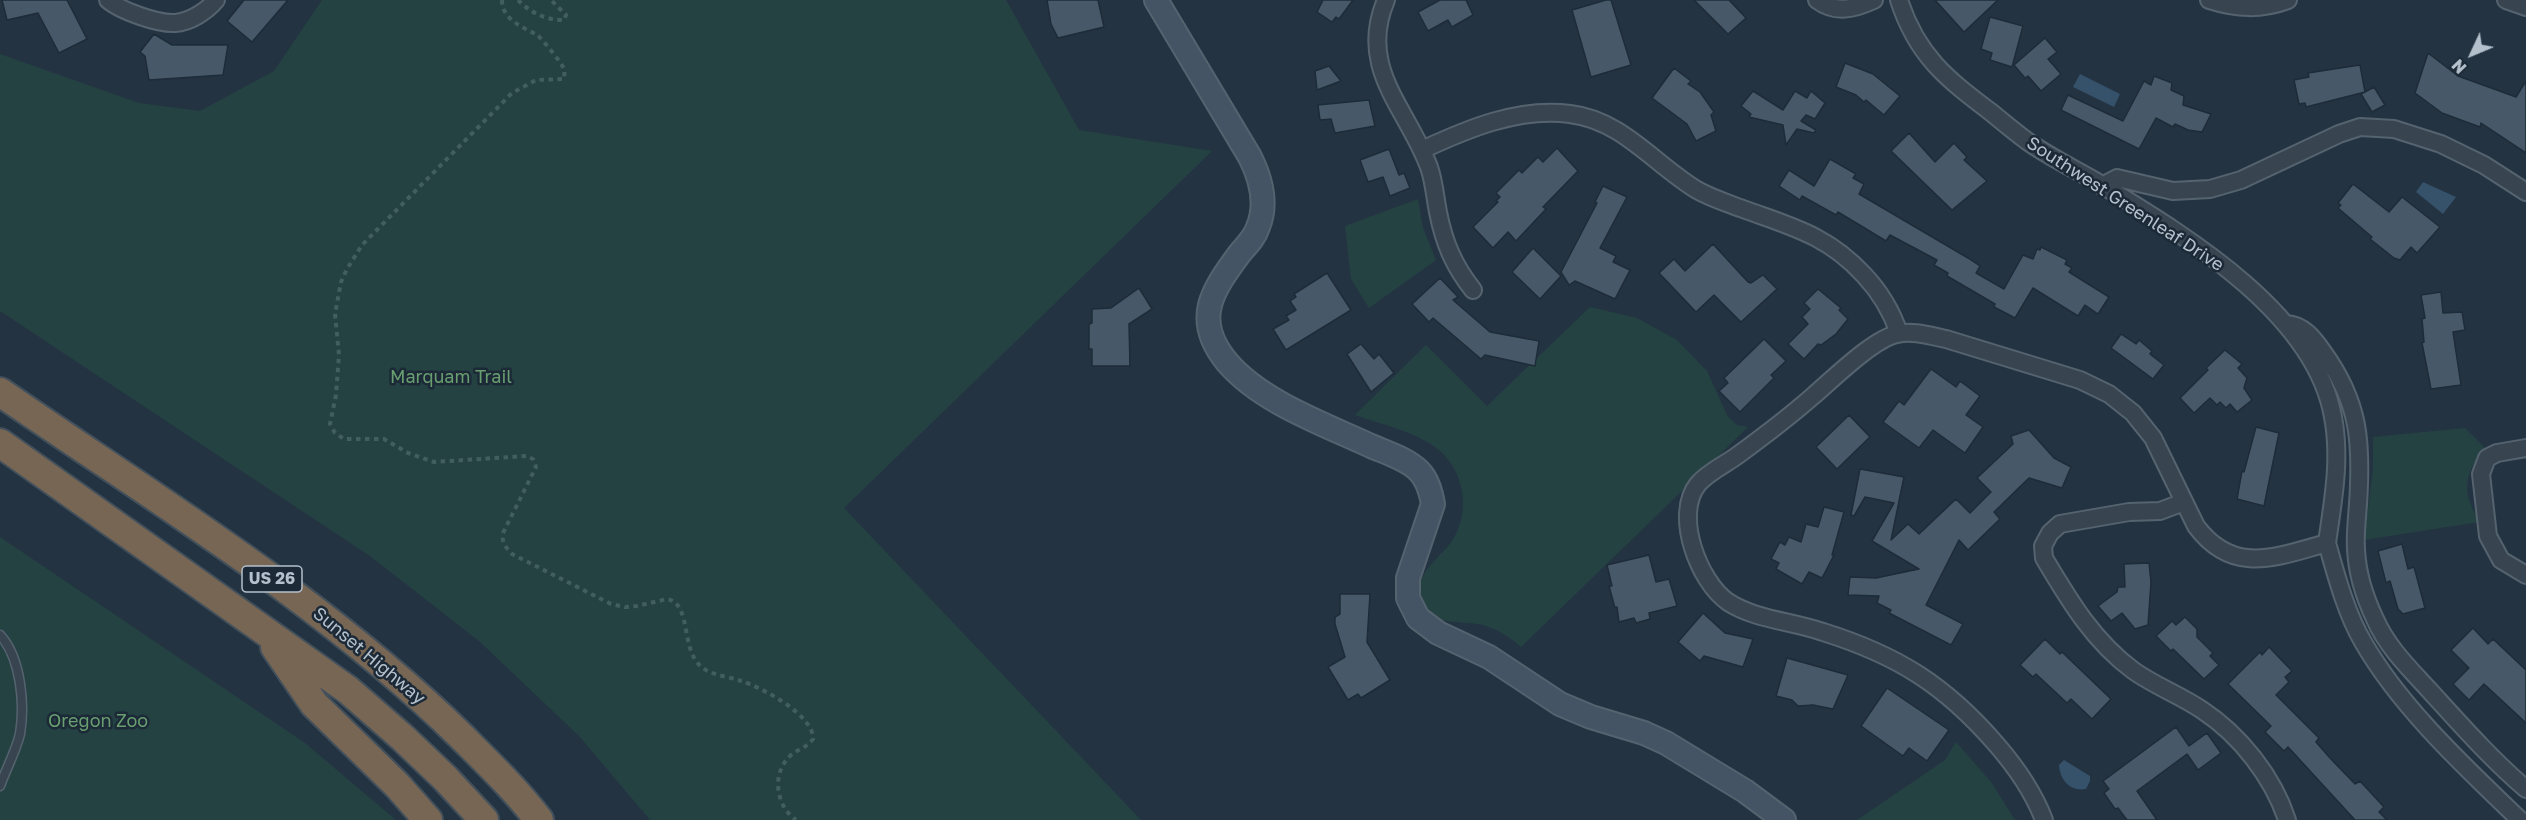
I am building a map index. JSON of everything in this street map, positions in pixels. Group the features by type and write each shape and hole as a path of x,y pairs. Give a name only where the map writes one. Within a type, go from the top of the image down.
{"highway":[{"name":"Sunset Highway","path":"0,392 271,578 352,639 427,704 520,795 539,820"},
{"name":"US 26","path":"0,443 348,690 445,778 484,820"},
{"path":"266,632 314,704 397,785 428,820"},
{"path":"520,795 558,820"}],"main road":[{"path":"1156,0 1250,157 1261,184 1263,208 1259,225 1214,291 1208,309 1209,329 1226,360 1251,386 1332,428 1399,458 1421,473 1431,494 1432,504 1408,578 1408,598 1418,618 1438,633 1489,657 1560,704 1666,743 1745,790 1784,820"}],"street":[{"path":"108,0 132,14 175,23 196,17 216,0"},
{"path":"1386,0 1377,28 1379,61 1390,93 1422,150 1429,169 1443,236 1450,255 1473,290"},
{"path":"1817,0 1827,7 1837,9 1848,9 1874,0"},
{"name":"Southwest Greenleaf Drive","path":"1899,0 1922,50 1954,85 2029,142 2103,186 2225,268 2255,291 2285,324 2308,356 2328,396 2333,415 2337,460 2327,543"},
{"path":"2209,0 2247,8 2267,6 2288,0"},
{"path":"2506,0 2526,7"},
{"path":"1422,150 1472,129 1526,115 1550,112 1594,119 1615,128 1706,195 1808,232 1828,243 1849,259 1880,293 1899,333"},
{"path":"2103,186 2117,178 2174,191 2210,189 2241,180 2339,134 2360,127 2394,129 2441,144 2484,165 2526,192"},
{"path":"2285,324 2298,326 2315,340 2336,370 2351,401 2359,450 2356,538 2358,568 2379,628 2400,657 2441,703 2526,789"},
{"path":"2044,820 2019,771 1968,713 1939,687 1882,654 1851,641 1737,607 1713,589 1696,559 1690,532 1689,507 1697,485 1794,413 1867,351 1899,333 1946,339 2080,380 2109,394 2133,413 2153,438 2184,502 2205,538 2213,546 2233,556 2244,559 2266,558 2327,543 2354,623 2369,651 2424,721 2520,820"},
{"path":"2526,448 2497,453 2487,458 2481,474 2488,536 2493,550 2508,566 2526,574"},
{"path":"2184,502 2160,511 2129,513 2060,524 2050,533 2043,546 2044,558 2069,601 2096,637 2134,671 2202,710 2227,730 2249,754 2271,784 2287,820"}],"lane":[{"path":"0,635 13,658 18,679 21,713 20,734 0,786"}],"path":[{"path":"502,0 503,7 513,21 520,28 539,36 563,66 562,80 536,80 512,93 362,245 341,282 335,314 339,355 336,395 330,424 335,433 344,439 384,440 421,459 434,462 530,457 535,461 536,467 503,533 506,547 512,554 598,600 625,607 672,600 681,608 689,648 700,667 709,672 741,680 768,692 789,707 809,726 813,735 811,742 789,756 777,782 782,805 796,820"},
{"path":"518,0 528,10 542,17 565,19 566,15 551,0"}],"green space":[{"name":"Marquam Trail","path":"322,0 1006,0 1079,130 1212,151 844,508 1141,820 650,820 580,737 479,641 370,556 0,311 0,54 139,103 200,111 274,71"},
{"path":"1418,199 1423,228 1436,260 1369,308 1351,279 1345,226"},
{"path":"1590,307 1637,318 1677,340 1707,371 1728,417 1737,425 1748,427 1521,647 1491,628 1478,624 1443,620 1428,613 1420,600 1419,587 1427,569 1452,541 1458,529 1463,503 1458,478 1453,466 1445,456 1426,441 1407,432 1355,415 1426,345 1487,406"},
{"path":"2465,428 2486,449 2472,468 2467,490 2479,522 2364,540 2373,470 2373,437"},
{"name":"Oregon Zoo","path":"0,537 305,743 396,820 0,820"},
{"path":"1956,742 1991,782 2015,820 1857,820 1945,760"}],"water":[{"path":"2080,74 2120,94 2114,107 2073,87"},
{"path":"2423,182 2456,197 2443,214 2416,192"},
{"path":"2064,760 2090,776 2086,789 2075,789 2067,784 2061,776 2059,765"}],"building":[{"path":"2,0 67,0 87,39 59,53 38,13 7,20"},
{"path":"244,0 288,0 252,42 227,21"},
{"path":"1047,0 1098,0 1104,27 1058,38 1051,24"},
{"path":"1323,0 1353,0 1339,19 1336,17 1332,22 1317,12"},
{"path":"1440,0 1466,0 1473,15 1452,27 1448,20 1428,31 1418,12"},
{"path":"1611,0 1631,65 1591,77 1572,10"},
{"path":"1694,0 1729,0 1746,18 1728,34"},
{"path":"1935,0 1998,0 1964,32"},
{"path":"1990,17 2023,26 2012,67 1990,60 1992,53 1981,49"},
{"path":"154,34 172,45 228,45 223,75 149,80 145,56 140,52"},
{"path":"2045,38 2057,52 2048,59 2061,74 2041,91 2014,65"},
{"path":"2428,53 2458,76 2516,97 2526,81 2526,153 2481,123 2480,127 2442,113 2415,93"},
{"path":"1845,63 1873,74 1900,96 1884,115 1866,100 1864,102 1856,95 1836,87"},
{"path":"2360,65 2365,92 2306,107 2305,103 2299,104 2294,80 2309,77 2308,73"},
{"path":"1329,66 1341,81 1317,90 1315,71"},
{"path":"1674,68 1691,81 1688,84 1700,92 1714,112 1711,115 1716,131 1696,141 1687,124 1652,98"},
{"path":"2154,76 2172,83 2171,90 2184,96 2183,105 2211,114 2202,132 2188,130 2175,124 2173,127 2156,118 2139,149 2061,110 2068,95 2123,121 2144,81 2151,85"},
{"path":"2374,87 2385,105 2372,112 2361,94"},
{"path":"1753,91 1783,110 1795,91 1807,98 1811,91 1825,103 1815,119 1806,115 1801,121 1816,130 1814,133 1797,129 1786,145 1783,125 1749,117 1751,114 1741,106"},
{"path":"1369,100 1375,126 1335,133 1331,119 1320,120 1318,105"},
{"path":"1909,133 1935,162 1954,143 1967,157 1964,160 1987,181 1952,210 1891,151"},
{"path":"1557,148 1578,171 1543,207 1546,209 1516,241 1508,232 1493,248 1473,227 1498,202 1496,201 1500,197 1496,193 1519,170 1522,173 1538,157 1543,162"},
{"path":"1389,149 1399,175 1404,173 1410,188 1390,196 1383,177 1368,182 1360,160"},
{"path":"1830,159 1856,174 1853,178 1864,184 1859,194 1968,258 1980,266 1976,273 2004,289 2023,255 2033,259 2037,249 2040,250 2041,247 2067,260 2065,264 2072,268 2069,272 2109,297 2098,314 2085,305 2078,316 2033,288 2015,318 1947,276 1948,273 1934,265 1937,260 1890,235 1886,241 1838,212 1836,215 1802,196 1800,200 1779,186 1789,170 1814,186"},
{"path":"2353,184 2389,212 2402,197 2440,227 2417,253 2411,247 2400,260 2394,258 2370,239 2372,237 2338,208 2341,205 2338,203"},
{"path":"1603,186 1627,197 1600,248 1616,256 1613,262 1630,270 1615,299 1575,281 1569,285 1561,272 1597,203 1595,202"},
{"path":"1713,244 1748,282 1751,283 1763,275 1777,289 1741,322 1714,295 1696,312 1659,273 1674,259 1685,271"},
{"path":"1533,248 1561,276 1540,299 1512,272"},
{"path":"1327,273 1351,310 1286,350 1273,329 1289,320 1286,316 1296,310 1290,301 1296,297 1294,294"},
{"path":"1440,278 1458,297 1453,300 1490,332 1539,341 1535,366 1485,355 1481,359 1433,318 1429,322 1412,304"},
{"path":"1139,288 1152,309 1129,324 1130,366 1092,366 1089,324 1092,323 1092,309 1111,308"},
{"path":"1818,289 1841,308 1839,310 1848,319 1836,334 1821,345 1818,344 1804,359 1788,344 1808,324 1802,317 1810,309 1804,303"},
{"path":"2441,292 2443,313 2462,312 2465,330 2453,332 2461,385 2431,389 2422,343 2424,342 2422,319 2425,318 2421,295"},
{"path":"2121,334 2136,344 2139,340 2152,351 2150,354 2164,365 2153,379 2111,348"},
{"path":"1764,339 1786,361 1771,375 1774,378 1740,412 1719,391 1728,383 1724,378"},
{"path":"1361,344 1374,359 1379,354 1394,373 1371,392 1347,354"},
{"path":"2225,350 2242,364 2238,368 2247,378 2244,388 2252,400 2237,412 2230,404 2226,408 2220,402 2217,405 2210,398 2194,413 2180,398"},
{"path":"1931,369 1956,387 1960,381 1980,396 1966,415 1983,427 1965,453 1933,430 1919,448 1883,422 1899,401 1904,405"},
{"path":"1849,415 1870,437 1837,469 1816,447"},
{"path":"2256,427 2279,433 2264,506 2237,499 2242,471 2244,472"},
{"path":"2029,430 2054,458 2071,467 2062,488 2029,478 1994,512 2000,519 1968,550 1959,540 1926,605 1963,624 1951,645 1889,613 1891,610 1877,603 1879,596 1848,595 1850,577 1876,578 1919,569 1872,541 1894,503 1865,497 1854,516 1851,515 1860,469 1904,477 1891,540 1908,524 1919,534 1956,499 1970,513 1991,492 1977,478 2013,444 2011,436"},
{"path":"1824,507 1844,512 1832,555 1834,555 1822,578 1809,572 1802,584 1776,569 1779,563 1771,559 1780,542 1785,545 1789,537 1801,542 1806,524 1818,527"},
{"path":"2402,544 2408,569 2414,567 2425,608 2403,614 2398,609 2390,581 2386,583 2378,551"},
{"path":"1649,555 1656,582 1669,579 1677,606 1649,613 1650,619 1636,623 1634,618 1619,622 1617,607 1615,608 1609,586 1612,586 1607,565"},
{"path":"2149,563 2151,582 2148,625 2135,629 2122,613 2111,621 2098,606 2117,592 2118,587 2125,587 2124,564"},
{"path":"1340,594 1370,594 1367,642 1390,680 1361,698 1358,694 1348,700 1328,667 1345,657 1335,624 1335,617 1340,614"},
{"path":"1703,613 1725,633 1753,639 1743,667 1704,656 1700,661 1678,642"},
{"path":"2185,617 2197,629 2197,637 2213,653 2210,656 2219,665 2204,679 2156,636 2172,621 2176,625"},
{"path":"2473,628 2488,644 2493,639 2526,670 2526,723 2484,684 2469,700 2453,684 2469,668 2451,650"},
{"path":"2045,639 2060,654 2062,652 2111,699 2092,719 2071,699 2067,703 2036,674 2033,677 2020,665"},
{"path":"2269,647 2292,671 2285,677 2289,682 2276,695 2319,738 2316,742 2355,784 2360,781 2384,807 2379,812 2387,820 2355,820 2288,747 2284,751 2265,732 2271,726 2228,684 2260,652 2262,655"},
{"path":"1787,658 1848,675 1833,709 1813,705 1798,706 1792,700 1776,696"},
{"path":"1887,688 1949,730 1927,761 1909,748 1903,756 1861,726"},
{"path":"2176,727 2189,746 2207,733 2221,753 2198,770 2187,754 2137,791 2157,820 2127,820 2118,808 2115,809 2104,793 2109,789 2103,781"}]}
